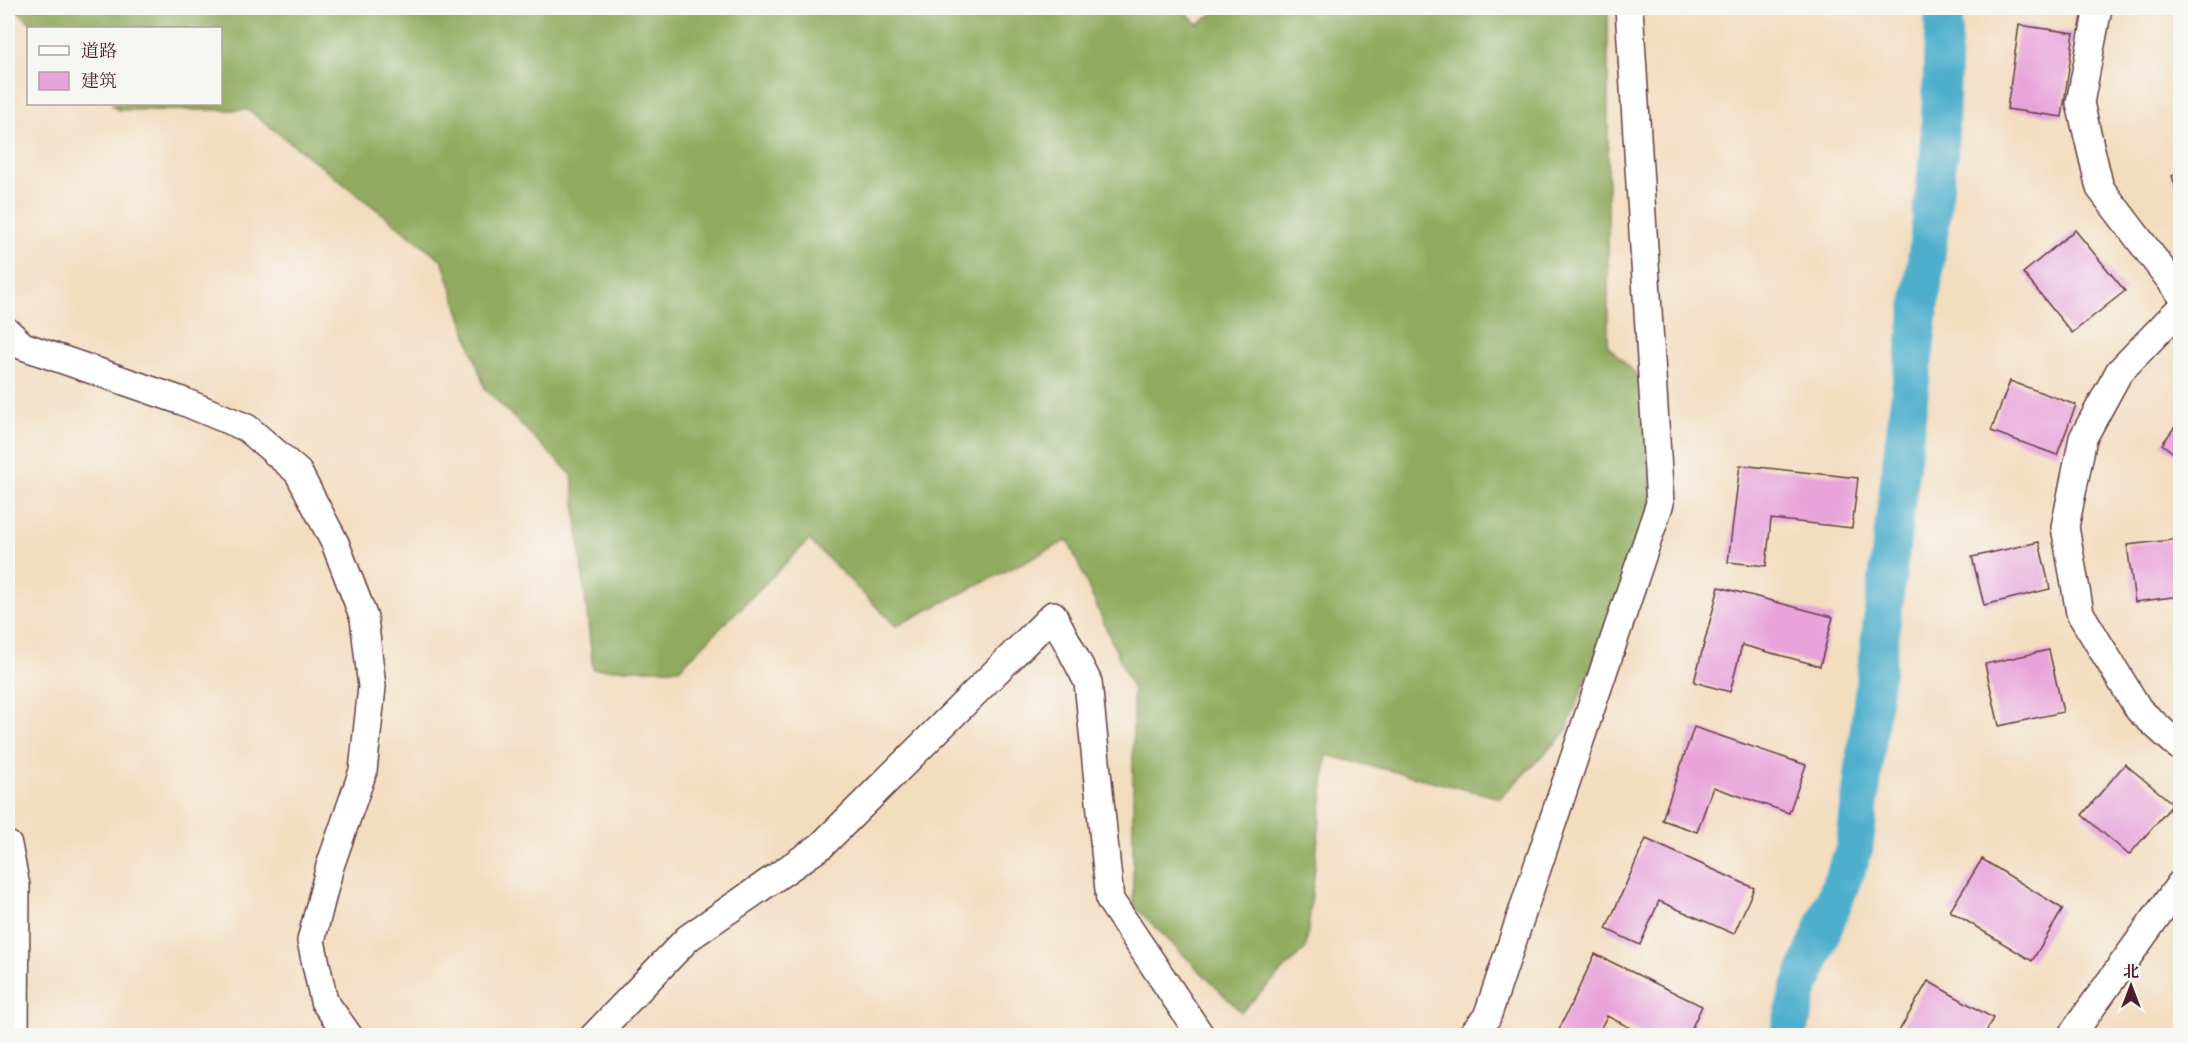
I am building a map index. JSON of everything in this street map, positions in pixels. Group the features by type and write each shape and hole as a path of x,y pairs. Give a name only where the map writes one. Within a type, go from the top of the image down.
{"street":[{"path":"1471,1035 1487,1017 1660,503 1629,8"},
{"path":"2098,8 2080,103 2100,188 2181,293"},
{"path":"2181,311 2175,314 2119,372 2083,438 2065,527 2080,613 2139,710 2181,747"},
{"path":"8,332 23,346 182,401 246,428 298,472 335,543 364,618 372,687 363,771 330,866 311,941 324,1001 349,1035"},
{"path":"594,1035 688,938 821,846 1053,615 1088,682 1110,900 1201,1035"},
{"path":"8,845 16,886 12,908 15,1035"},
{"path":"2071,1035 2181,884"}],"green space":[{"path":"15,8 1181,8 1198,24 1222,8 1608,8 1608,346 1651,389 1651,518 1565,733 1500,798 1327,755 1306,948 1241,1012 1133,905 1133,690 1068,540 896,626 809,540 679,669 593,669 572,475 485,389 442,260 248,110 118,110 113,105 222,105 222,27 35,27"}],"building":[{"path":"2019,25 2074,33 2062,117 2007,109"},
{"path":"2180,173 2180,199 2172,176"},
{"path":"2075,230 2125,291 2072,333 2023,273"},
{"path":"2010,381 2076,405 2057,455 1991,431"},
{"path":"2180,420 2180,458 2162,444"},
{"path":"1740,465 1858,478 1852,528 1771,519 1766,566 1728,562"},
{"path":"2180,539 2180,596 2135,602 2127,545"},
{"path":"2039,542 2050,589 1984,605 1972,557"},
{"path":"1719,587 1833,617 1820,666 1742,645 1730,692 1694,682"},
{"path":"2049,650 2063,712 1999,726 1985,664"},
{"path":"1694,727 1806,765 1789,813 1713,787 1697,832 1662,820"},
{"path":"2125,764 2173,804 2129,855 2082,815"},
{"path":"1646,839 1754,888 1734,934 1659,901 1640,945 1606,929"},
{"path":"1982,859 2063,909 2032,961 1950,911"},
{"path":"1595,954 1702,1006 1688,1036 1646,1036 1607,1016 1597,1036 1556,1036"},
{"path":"1928,981 1993,1018 1984,1036 1907,1036 1899,1031"}],"waterway":[{"path":"1788,1036 1799,990 1854,850 1939,153 1944,8"}]}
